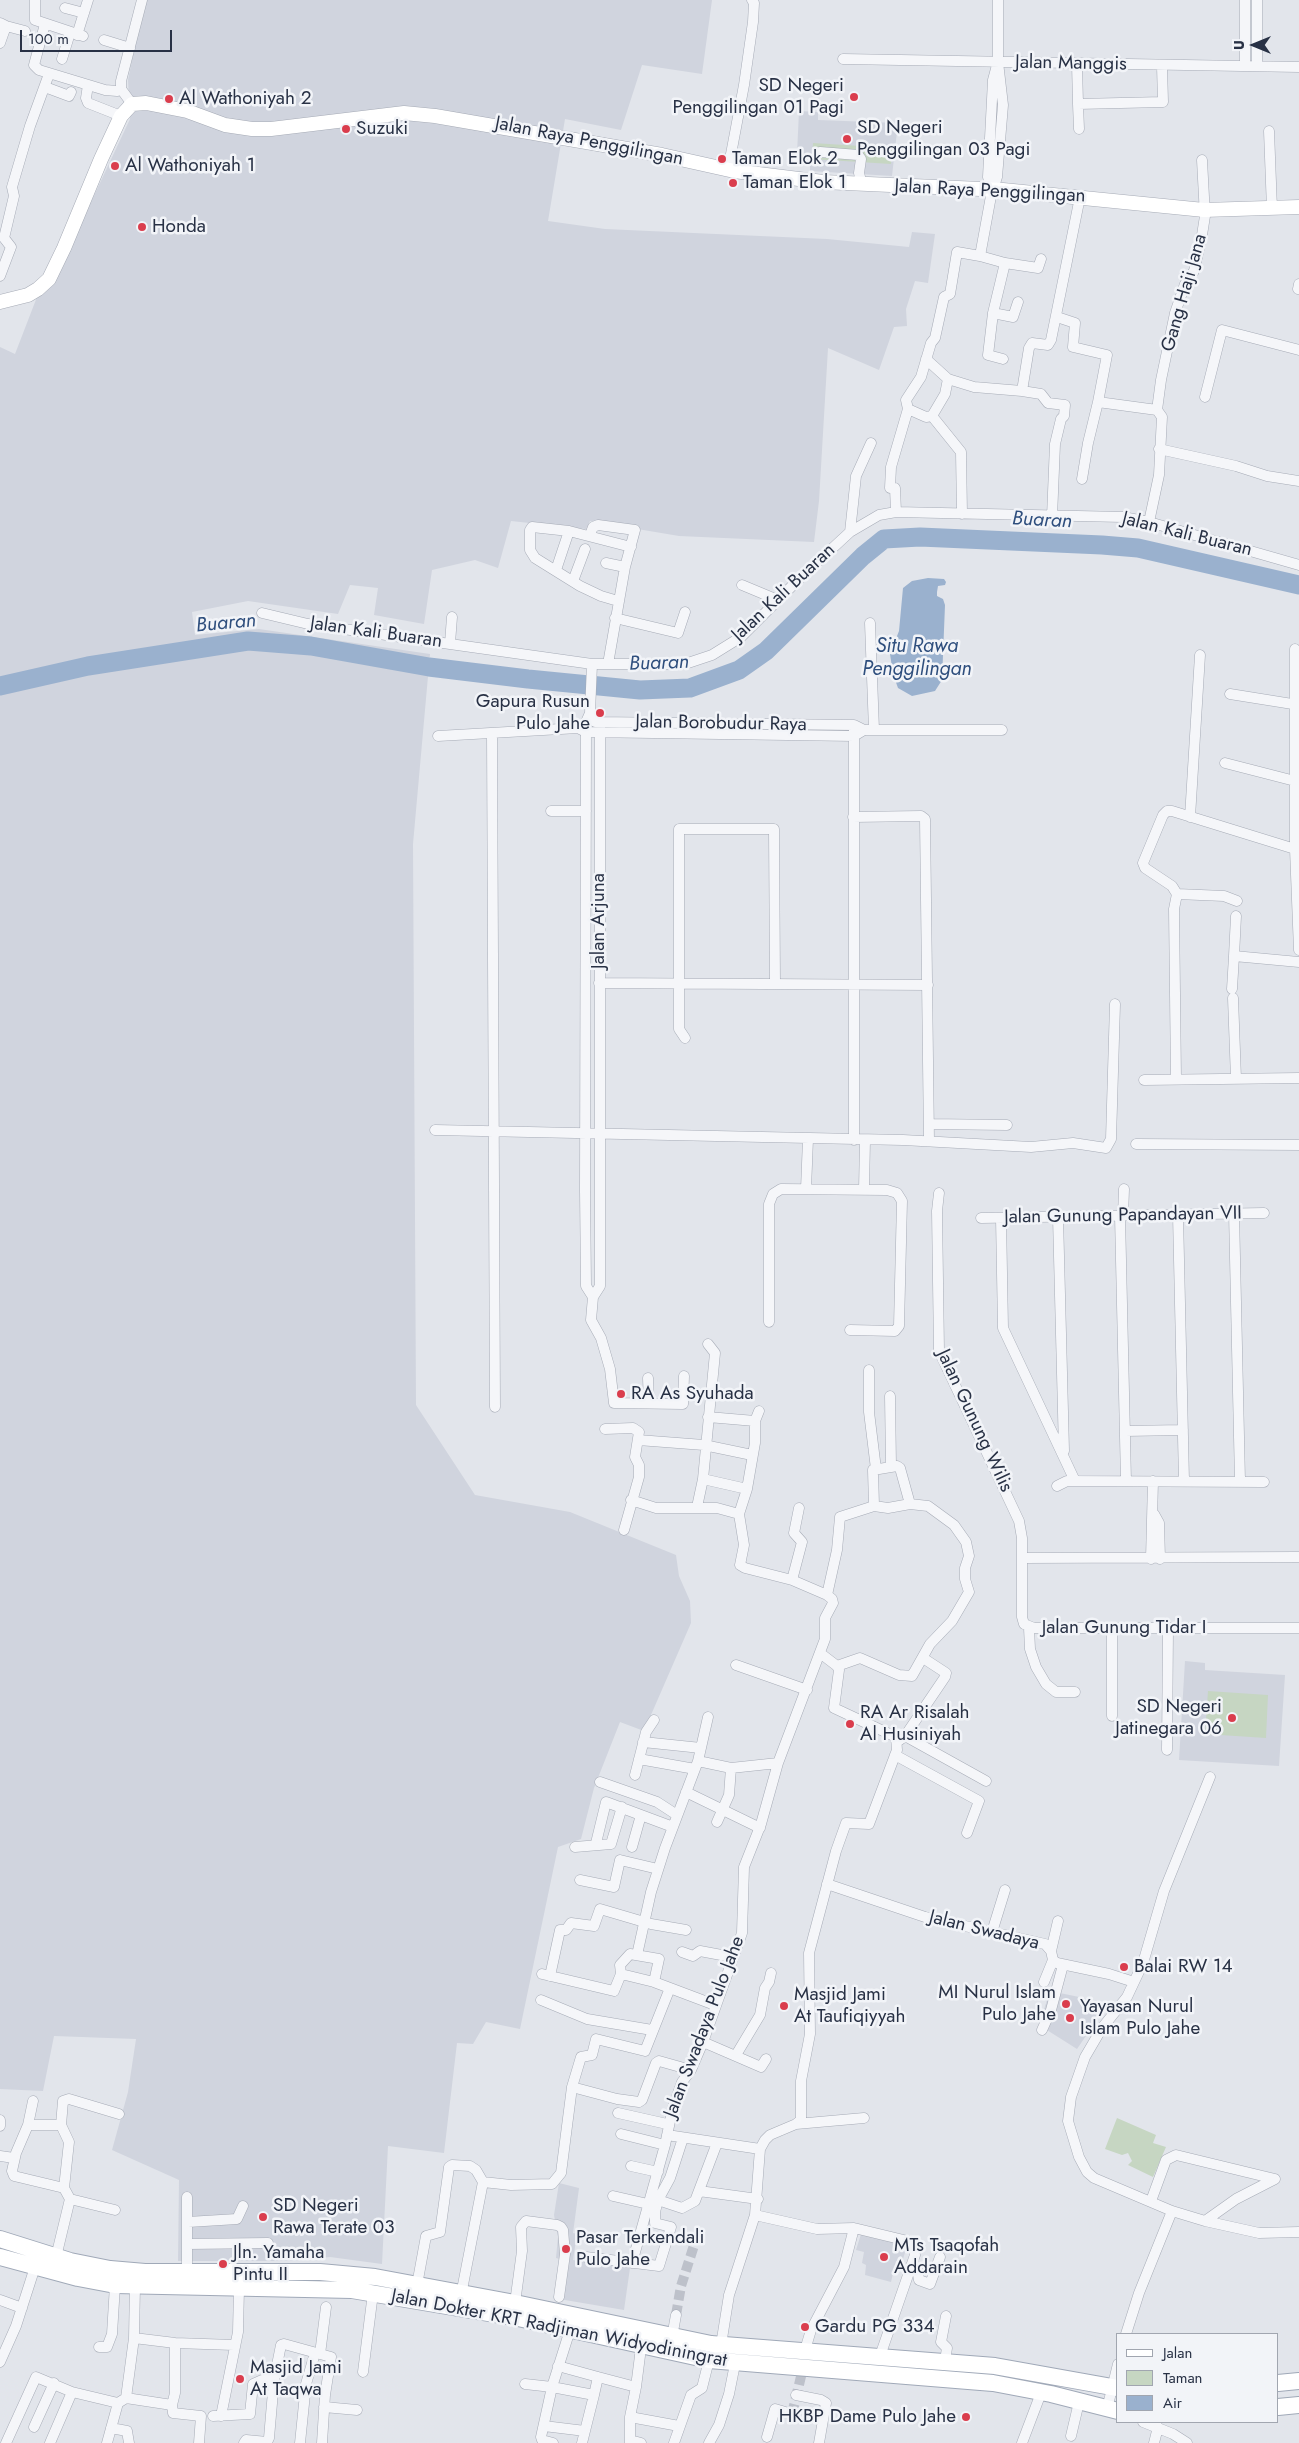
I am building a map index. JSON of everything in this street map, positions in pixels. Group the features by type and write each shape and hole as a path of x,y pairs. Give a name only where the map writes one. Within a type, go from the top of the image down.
{"main road":[{"name":"Jalan Raya Penggilingan","path":"132,104 162,104 225,125 252,129 271,129 404,113 435,116 662,154 728,170 793,180 862,185 992,190 1204,210 1299,207"},
{"path":"0,302 28,295 38,289 48,278 64,248 110,137 121,116 132,104"},
{"name":"Jalan Dokter KRT Radjiman Widyodiningrat","path":"0,2240 103,2268 125,2271 187,2272 304,2280 518,2318 570,2330 642,2339 672,2337 721,2345 945,2361 1025,2370 1115,2388"},
{"name":"Jalan Dokter KRT Radjiman Widyodiningrat","path":"0,2257 34,2267 115,2285 239,2288 304,2280 335,2273 417,2285 514,2303 709,2360 735,2364 993,2384 1041,2392 1112,2410"},
{"path":"1279,2383 1299,2381"},
{"path":"1279,2407 1299,2405"}],"street":[{"path":"33,0 34,16 45,24 77,35"},
{"path":"62,59 77,35 88,0"},
{"path":"132,104 121,89 122,74 142,0"},
{"path":"728,170 744,85 753,22 754,3 752,0"},
{"path":"980,256 992,190 988,177 993,80 998,62 998,0"},
{"path":"1245,0 1245,66"},
{"path":"1257,0 1257,66"},
{"path":"65,8 84,13"},
{"path":"45,24 34,65 40,71 113,91 121,89"},
{"path":"0,43 3,25 25,31"},
{"path":"104,40 130,48"},
{"name":"Jalan Manggis","path":"843,59 1299,67"},
{"path":"1077,64 1079,129"},
{"path":"1078,104 1163,102 1162,66"},
{"path":"0,276 11,247 4,238 14,196 12,186 30,126 49,74"},
{"path":"88,85 86,98 88,103 121,116"},
{"path":"45,87 69,96 72,92"},
{"path":"1268,131 1272,209"},
{"path":"820,152 858,155 862,185"},
{"name":"Gang Haji Jana","path":"1149,522 1159,475 1162,417 1157,410 1175,313 1181,293 1194,271 1202,235 1204,210 1202,160"},
{"path":"1022,391 1029,348 1032,343 1050,344 1080,197"},
{"path":"896,512 895,488 890,488 891,467 908,409 906,400 920,377 941,319 944,297 950,294 958,252 980,256 982,259 1038,268 1041,259"},
{"path":"1004,359 988,356 993,313 1005,263"},
{"path":"1298,290 1299,284"},
{"path":"993,313 1014,317 1018,302"},
{"path":"1057,317 1076,323 1074,347 1107,355 1082,479"},
{"path":"1205,397 1222,330 1299,350"},
{"path":"926,359 948,379 974,387 1041,394 1048,403 1065,405 1064,416 1061,419 1055,444 1052,517"},
{"path":"908,409 926,417 932,416 945,394 948,379"},
{"path":"1098,402 1157,410"},
{"path":"932,416 961,452 962,514"},
{"path":"850,532 856,476 871,442"},
{"path":"1159,450 1299,481"},
{"name":"Jalan Kali Buaran","path":"262,613 308,624 450,643 592,667 608,664 685,664 712,655 741,637 850,532 879,515 896,512 1052,517 1123,517 1149,522 1299,565"},
{"path":"590,535 593,527 598,525 633,530 635,532 618,601 608,664"},
{"path":"618,601 601,596 573,581 531,554 531,528 590,535 630,547"},
{"path":"556,570 569,531"},
{"path":"573,581 585,549"},
{"path":"606,563 625,567"},
{"path":"742,586 778,600"},
{"path":"615,618 678,633 684,612"},
{"path":"450,643 452,617"},
{"path":"869,730 870,623"},
{"path":"1294,649 1297,705 1294,849 1299,950"},
{"path":"1190,817 1200,655"},
{"name":"Jalan Arjuna","path":"592,667 586,720 585,1190 586,1286 593,1297 600,1286 598,1133 600,727"},
{"path":"1230,694 1297,705"},
{"path":"586,720 600,727"},
{"name":"Jalan Borobudur Raya","path":"438,736 492,733 586,720 600,727 854,731 1002,730"},
{"path":"854,731 854,1140"},
{"path":"492,733 495,1407"},
{"path":"1225,763 1294,781"},
{"path":"552,811 586,811"},
{"path":"1176,1079 1174,908 1177,894 1172,886 1146,868 1143,858 1166,811 1294,849"},
{"path":"853,817 920,816 925,820 929,1141"},
{"path":"685,1038 679,1029 679,829 774,829 775,984"},
{"path":"586,860 599,860"},
{"path":"1177,894 1224,896 1237,901"},
{"path":"586,905 599,905"},
{"path":"1236,916 1233,993 1236,1079"},
{"path":"1234,956 1299,962"},
{"path":"586,965 599,965"},
{"path":"599,983 928,985"},
{"path":"435,1130 929,1141 1031,1147 1073,1143 1106,1148 1111,1139 1115,1004"},
{"path":"586,1044 599,1044"},
{"path":"1144,1080 1299,1078"},
{"path":"929,1124 1007,1125"},
{"path":"806,1189 808,1139"},
{"path":"864,1190 865,1140"},
{"path":"1136,1144 1299,1145"},
{"path":"585,1190 600,1189"},
{"path":"770,1322 769,1204 773,1194 781,1189 887,1190 897,1193 902,1201 899,1326 895,1331 850,1330"},
{"path":"1124,1189 1122,1216 1126,1481"},
{"name":"Jalan Gunung Wilis","path":"939,1193 937,1211 939,1351 1019,1521 1022,1558"},
{"name":"Jalan Gunung Papandayan VII","path":"981,1218 1264,1213"},
{"path":"1234,1214 1240,1481"},
{"path":"1178,1215 1184,1481"},
{"path":"1058,1217 1064,1454"},
{"path":"1001,1218 1003,1328 1064,1454 1075,1481"},
{"path":"593,1297 591,1320 601,1338 610,1368 614,1403 683,1404 684,1376"},
{"path":"697,1507 702,1479 714,1353 708,1344"},
{"path":"869,1370 869,1412 876,1469"},
{"path":"648,1378 649,1404"},
{"path":"890,1396 891,1466"},
{"path":"758,1411 746,1489 739,1514 744,1545 740,1565 792,1580 827,1595"},
{"path":"708,1417 755,1421"},
{"path":"605,1429 638,1429 636,1458 640,1465 639,1477 624,1530"},
{"path":"1125,1431 1183,1430"},
{"path":"638,1440 704,1445 752,1455"},
{"path":"837,1666 860,1658 905,1677 912,1676 930,1644 952,1621 966,1599 969,1592 965,1568 969,1556 966,1542 954,1525 934,1509 910,1504 888,1508 874,1506 872,1474 876,1469 891,1466 900,1468 910,1504"},
{"path":"702,1479 746,1489"},
{"path":"1057,1486 1066,1481 1264,1482"},
{"path":"1152,1481 1154,1514 1159,1523 1156,1559"},
{"path":"631,1500 656,1508 717,1508 739,1514"},
{"name":"Jalan Swadaya Pulo Jahe","path":"632,2263 682,2082 691,2070 703,2042 742,1933 744,1867 760,1828 778,1763 825,1639 826,1618 833,1603 832,1599 827,1595 837,1550 840,1517 855,1514 874,1506"},
{"path":"792,1580 802,1542 794,1533 800,1508"},
{"path":"1022,1558 1299,1557"},
{"name":"Jalan Gunung Tidar I","path":"1022,1558 1022,1617 1024,1624 1029,1628 1299,1628"},
{"path":"1029,1628 1030,1649 1036,1667 1046,1684 1056,1692 1075,1692"},
{"path":"1112,1629 1112,1716"},
{"path":"1167,1750 1168,1629"},
{"path":"820,1653 837,1666"},
{"path":"721,2345 729,2295 755,2215 758,2199 760,2149 770,2135 801,2120 803,2112 801,2081 810,2034 809,1953 827,1884 846,1824 850,1822 869,1824 901,1739 945,1677 946,1673 923,1658"},
{"path":"736,1666 807,1690"},
{"path":"837,1666 834,1708 986,1781"},
{"path":"637,1955 658,1870 696,1765 708,1717"},
{"path":"635,1775 646,1732 654,1720"},
{"path":"643,1742 701,1748"},
{"path":"895,1755 979,1802 967,1833"},
{"path":"639,1759 731,1768 778,1763"},
{"path":"716,1822 729,1795 731,1768"},
{"path":"1210,1777 1167,1883 1143,1963 1127,1997 1102,2028 1086,2057 1071,2097 1068,2121 1079,2157 1087,2172 1094,2178 1172,2211 1206,2221 1259,2233 1299,2232"},
{"path":"600,1782 657,1802 677,1815"},
{"path":"686,1792 760,1828"},
{"path":"596,1843 606,1802 673,1827"},
{"path":"575,1847 596,1843 611,1844 622,1807"},
{"path":"632,1847 641,1815"},
{"path":"580,1880 614,1887 620,1860 658,1870"},
{"name":"Jalan Swadaya","path":"827,1884 898,1909 1045,1944 1052,1956 1062,1965 1101,1972 1134,1982"},
{"path":"992,1932 1005,1890"},
{"path":"654,1982 659,1959 630,1954 626,1955 620,1966 621,1974 614,1992 546,1975 560,1930 566,1930 569,1924 594,1926 600,1909 644,1922 686,1930"},
{"path":"1044,1982 1052,1956 1058,1922"},
{"path":"682,1952 694,1956 700,1951 732,1957"},
{"path":"1042,2030 1050,2010 1062,1965"},
{"path":"736,2055 760,2015 765,1988 771,1973"},
{"path":"621,1974 654,1982 715,2005"},
{"path":"483,2182 552,2184 561,2172 572,2087 581,2058 592,2055 596,2039 645,2051 670,1988"},
{"path":"540,2000 587,2019 652,2030"},
{"path":"703,2042 761,2067 766,2059"},
{"path":"572,2087 617,2099 639,2102 642,2100 656,2062 659,2061 691,2070"},
{"path":"56,2256 70,2199 64,2188 69,2142 61,2126 63,2101 65,2099 97,2106 119,2114"},
{"path":"32,2101 28,2125 14,2158 12,2171 14,2176 64,2188"},
{"path":"618,2113 666,2135"},
{"path":"796,2124 864,2118"},
{"path":"0,2120 0,2126"},
{"path":"28,2125 61,2126"},
{"path":"621,2134 666,2135 760,2149"},
{"path":"586,2257 655,2267 660,2263 670,2227 654,2222 658,2200 670,2178 684,2138"},
{"path":"658,2200 685,2208 695,2200 717,2143"},
{"path":"1151,2201 1166,2160 1176,2155 1275,2179 1236,2199 1206,2221"},
{"path":"0,2156 14,2158"},
{"path":"417,2285 426,2236 440,2232 449,2167 452,2165 472,2167 483,2182 461,2294"},
{"path":"631,2166 658,2172"},
{"path":"699,2191 758,2199"},
{"path":"613,2196 648,2204"},
{"path":"187,2197 187,2272"},
{"path":"70,2199 115,2210"},
{"path":"188,2222 237,2219 244,2206"},
{"path":"1126,2333 1139,2293 1172,2211"},
{"path":"755,2215 817,2228 854,2228 912,2242 915,2255 880,2356"},
{"path":"514,2303 522,2251 521,2226 526,2222 557,2225 561,2226 563,2230 565,2254 559,2297"},
{"path":"804,2350 844,2267 854,2228"},
{"path":"188,2244 268,2243"},
{"path":"911,2267 917,2269 919,2280 930,2284 940,2257"},
{"path":"0,2362 22,2308 34,2267"},
{"path":"100,2347 106,2347 112,2334 115,2285"},
{"path":"107,2443 122,2401 134,2338 135,2285"},
{"path":"239,2288 238,2332 217,2416 250,2414 253,2384 262,2380 274,2380"},
{"path":"363,2372 373,2293"},
{"path":"0,2300 22,2308"},
{"path":"300,2443 306,2384 317,2354 326,2307"},
{"path":"672,2337 676,2316"},
{"path":"945,2361 947,2348 942,2342 946,2316"},
{"path":"553,2443 542,2440 544,2426 552,2387 570,2330"},
{"path":"134,2338 175,2343 234,2346"},
{"path":"641,2443 630,2442 630,2417 642,2339"},
{"path":"175,2343 175,2393 172,2405 174,2414 201,2416 199,2443"},
{"path":"244,2443 246,2440 267,2442 269,2438 274,2380 281,2345 332,2357 324,2407 322,2443"},
{"path":"674,2443 691,2395 702,2388 709,2360"},
{"path":"709,2443 719,2425 729,2394 735,2364"},
{"path":"558,2366 636,2387"},
{"path":"6,2443 34,2377 54,2383 72,2392 122,2401 172,2405"},
{"path":"582,2443 598,2377"},
{"path":"34,2427 54,2383"},
{"path":"524,2384 594,2395"},
{"path":"1112,2410 1115,2388"},
{"path":"50,2443 72,2392"},
{"path":"1022,2443 1041,2392"},
{"path":"796,2395 821,2400 826,2403 819,2443"},
{"path":"1071,2436 1079,2402"},
{"path":"324,2407 357,2410"},
{"path":"767,2437 774,2409 792,2414"},
{"path":"630,2417 679,2426"},
{"path":"1146,2423 1187,2443"},
{"path":"544,2426 585,2431"},
{"path":"111,2428 127,2431 129,2443"},
{"path":"1154,2443 1158,2428"}],"shaded area":[{"path":"144,0 712,0 702,74 642,65 621,130 565,119 548,221 605,229 827,239 909,247 912,232 935,234 928,283 915,281 906,309 907,326 894,327 879,370 828,348 819,501 814,542 679,536 590,521 586,529 511,521 498,568 475,560 432,570 424,624 374,615 378,588 350,585 338,614 248,601 192,612 195,635 259,629 430,654 413,844 416,1405 475,1495 570,1512 676,1555 679,1576 690,1601 691,1623 644,1731 620,1722 594,1788 581,1839 558,1847 520,2029 486,2022 473,2044 457,2043 444,2153 388,2146 382,2264 330,2257 288,2261 178,2261 179,2180 112,2150 128,2092 136,2039 54,2036 43,2091 0,2089 0,347 15,354 37,297 51,287 130,119 128,80"},
{"name":"SD Negeri Penggilingan 03 Pagi","path":"799,111 818,112 818,120 898,123 892,176 810,171 810,154 797,154"},
{"name":"SD Negeri Jatinegara 06","path":"1185,1661 1205,1663 1205,1670 1285,1675 1279,1766 1179,1760"},
{"name":"Yayasan Nurul Islam Pulo Jahe","path":"1050,1991 1084,1998 1103,2011 1077,2049 1039,2025"},
{"name":"Pasar Terkendali Pulo Jahe","path":"559,2183 579,2188 573,2233 577,2234 573,2260 630,2268 624,2310 559,2299 563,2260 556,2258 558,2237 554,2215"},
{"name":"MTs Tsaqofah Addarain","path":"862,2231 908,2243 902,2262 896,2261 891,2282 865,2275 866,2265 862,2263 864,2252 856,2250"}],"green space":[{"path":"813,143 892,148 891,164 812,159"},
{"path":"1208,1691 1268,1695 1266,1738 1205,1734"},
{"path":"1117,2118 1156,2135 1153,2143 1166,2147 1153,2177 1128,2165 1132,2161 1128,2153 1122,2155 1105,2149"}],"water":[{"name":"Situ Rawa Penggilingan","path":"928,578 944,579 946,582 945,585 938,586 937,592 937,596 943,599 945,605 942,680 935,691 912,696 898,688 893,674 890,654 899,631 903,588 912,581"}],"waterway":[{"name":"Buaran","path":"0,686 88,666 248,641 311,646 429,667 528,679 640,690 690,688 739,670 766,651 863,556 884,539 920,537 1138,548 1299,585"}],"tunnel":[{"path":"676,2315 681,2286 697,2236"},
{"path":"792,2414 803,2368"}],"place":[{"name":"SD Negeri Penggilingan 01 Pagi","path":"854,97"},
{"name":"Al Wathoniyah 2","path":"169,99"},
{"name":"Suzuki","path":"346,129"},
{"name":"SD Negeri Penggilingan 03 Pagi","path":"847,139"},
{"name":"Taman Elok 2","path":"722,159"},
{"name":"Al Wathoniyah 1","path":"115,166"},
{"name":"Taman Elok 1","path":"733,183"},
{"name":"Honda","path":"142,227"},
{"name":"Gapura Rusun Pulo Jahe","path":"600,713"},
{"name":"RA As Syuhada","path":"621,1394"},
{"name":"SD Negeri Jatinegara 06","path":"1232,1718"},
{"name":"RA Ar Risalah Al Husiniyah","path":"850,1724"},
{"name":"Balai RW 14","path":"1124,1967"},
{"name":"MI Nurul Islam Pulo Jahe","path":"1066,2004"},
{"name":"Masjid Jami At Taufiqiyyah","path":"784,2006"},
{"name":"Yayasan Nurul Islam Pulo Jahe","path":"1070,2018"},
{"name":"SD Negeri Rawa Terate 03","path":"263,2217"},
{"name":"Pasar Terkendali Pulo Jahe","path":"566,2249"},
{"name":"MTs Tsaqofah Addarain","path":"884,2257"},
{"name":"Jln. Yamaha Pintu II","path":"223,2264"},
{"name":"Gardu PG 334","path":"805,2327"},
{"name":"Masjid Jami At Taqwa","path":"240,2379"},
{"name":"HKBP Dame Pulo Jahe","path":"966,2417"}]}
